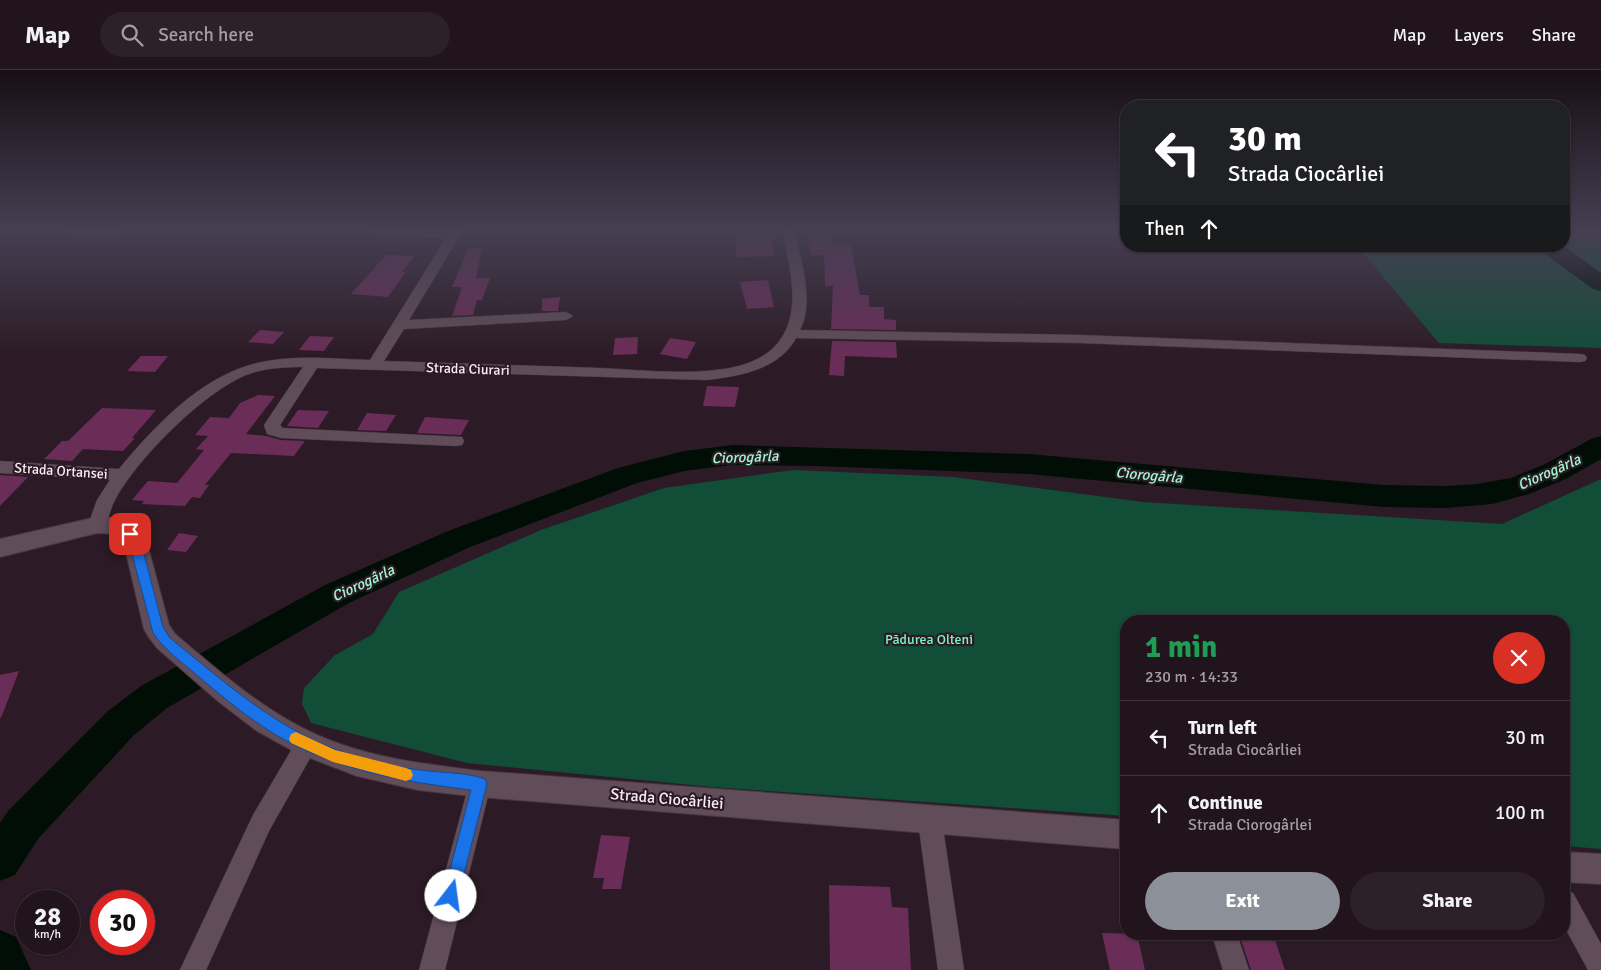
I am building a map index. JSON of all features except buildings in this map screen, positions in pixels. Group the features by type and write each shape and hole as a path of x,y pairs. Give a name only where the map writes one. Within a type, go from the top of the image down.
{"street":[{"path":"374,366 431,272"},
{"name":"Strada Ciurari","path":"97,525 108,494 136,458 186,410 226,379 240,372 264,365 313,362 374,366 720,376 743,371 770,358 791,334 800,305 795,272"},
{"path":"399,324 566,316"},
{"path":"791,334 1080,338 1580,358"},
{"path":"313,362 272,425 273,430 281,433 456,441"},
{"name":"Strada Ortansei","path":"0,467 122,475"},
{"name":"Strada Ciocârliei","path":"0,548 97,525 110,524 121,527 130,534 135,543 157,629 178,653 228,694 267,722 333,756 387,771 480,784 1120,835"},
{"path":"193,970 261,824 307,744"},
{"path":"432,970 480,784"},
{"path":"930,821 951,970"},
{"path":"1570,866 1601,869"},
{"path":"1570,913 1601,969"},
{"path":"1227,940 1236,970"}],"green space":[{"path":"1379,272 1601,272 1601,348 1439,343"},
{"name":"Pădurea Olteni","path":"793,470 953,477 1143,502 1502,524 1601,479 1601,849 1570,846 1570,615 1120,615 1120,816 712,787 467,763 311,723 302,704 304,688 335,655 373,634 399,592 541,530 664,488"}],"waterway":[{"name":"Ciorogârla","path":"1585,272 1601,284"},
{"name":"Ciorogârla","path":"0,860 23,825 121,723 154,697 337,594 459,539 629,475 684,461 733,455 815,456 1028,464 1384,496 1446,497 1492,493 1519,487 1555,471 1601,446"},
{"name":"Ciorogârla","path":"0,953 8,970"}],"slow traffic":[{"path":"296,739 333,756 406,775"}],"route":[{"path":"130,534 135,543 157,629 178,653 228,694 267,722 285,734 333,756 357,763 418,777 480,784 451,896"}]}
